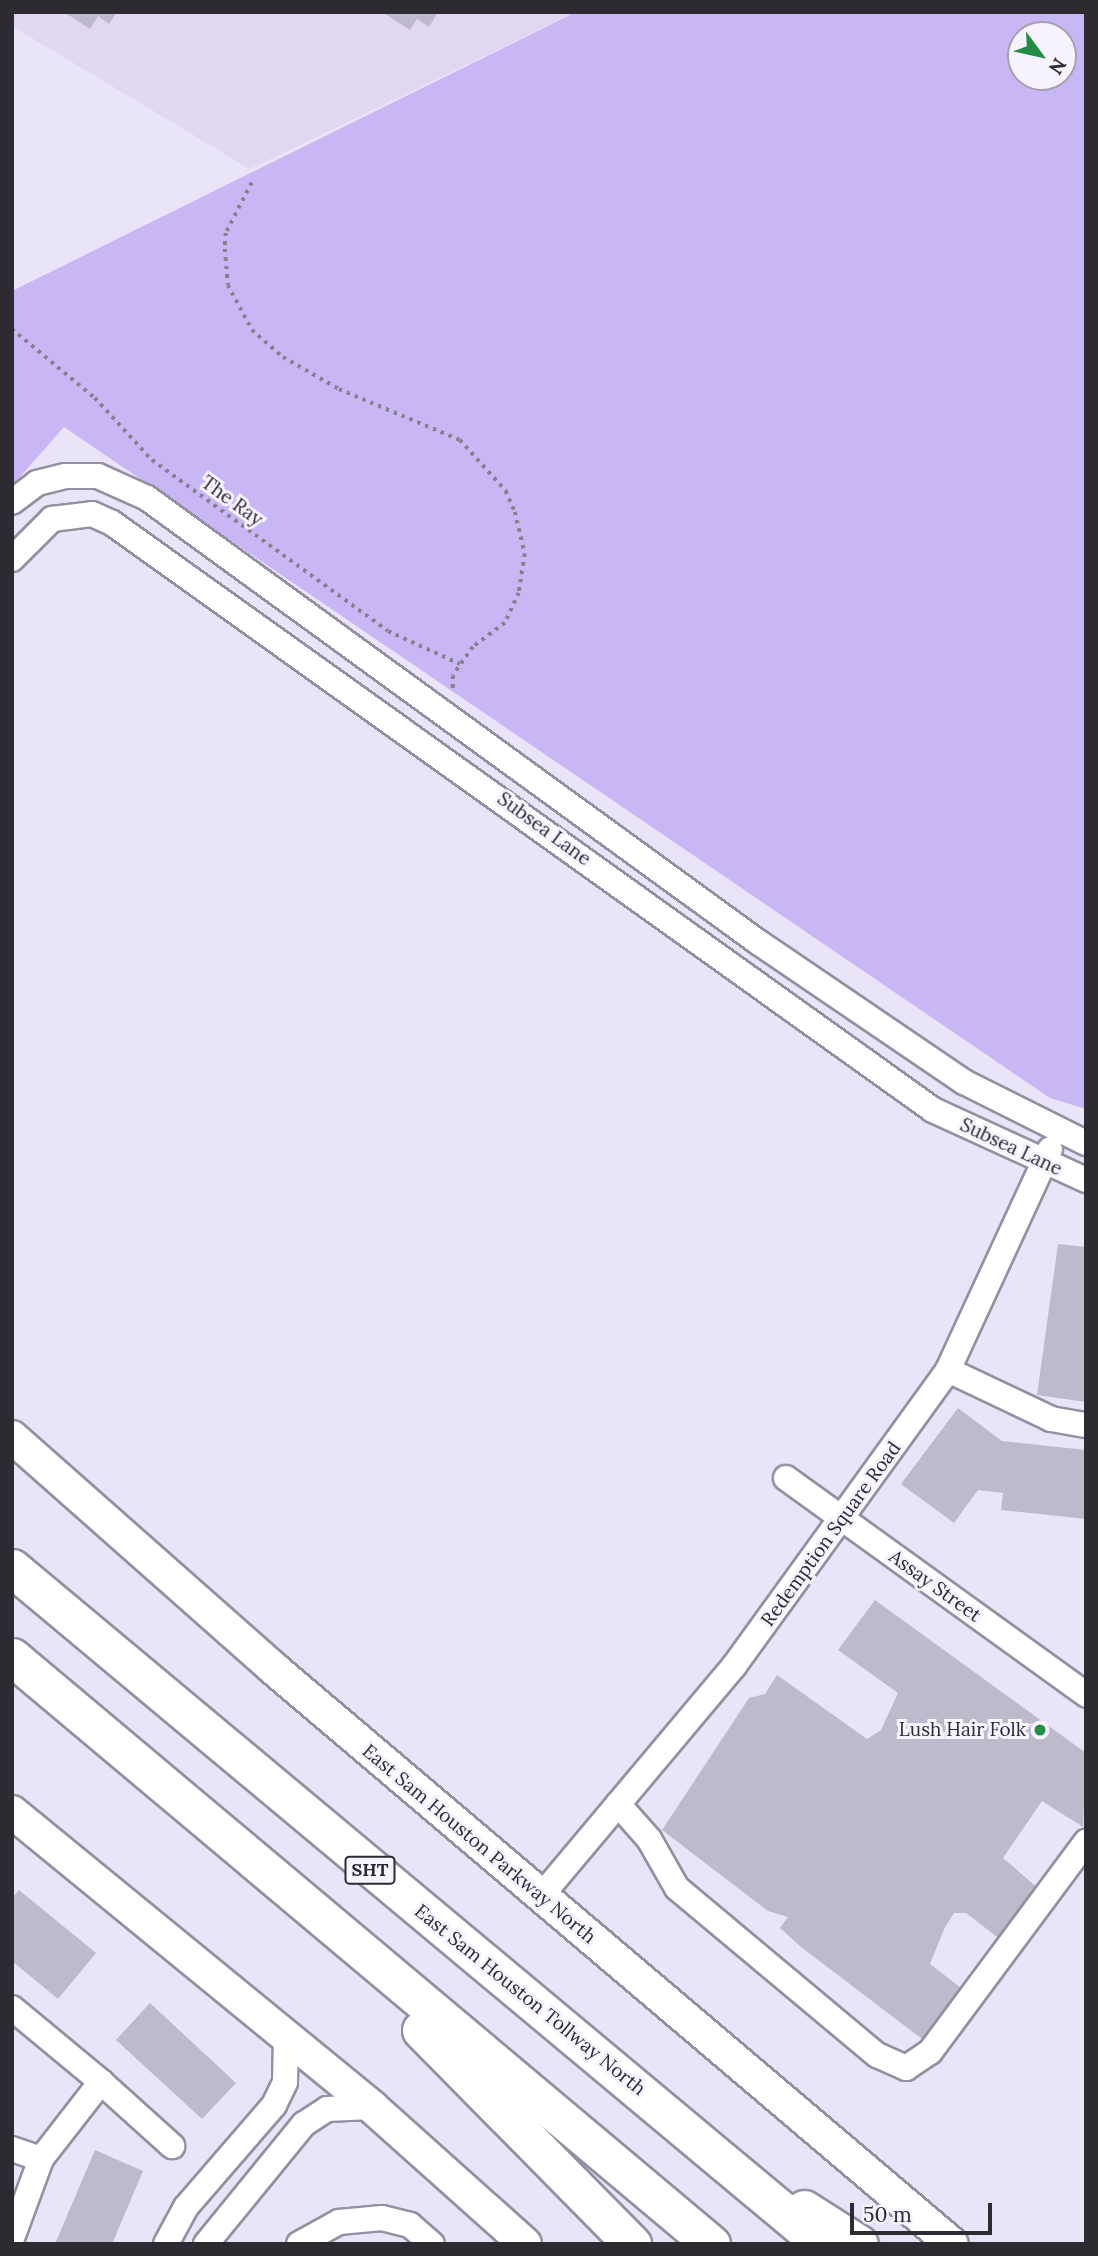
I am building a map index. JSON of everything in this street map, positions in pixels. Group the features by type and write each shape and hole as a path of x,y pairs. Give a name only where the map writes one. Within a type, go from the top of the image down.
{"highway":[{"name":"East Sam Houston Tollway North","path":"12,1568 293,1808 735,2165 822,2244"},
{"path":"12,1657 273,1881 711,2244"},
{"path":"273,1881 632,2244"},
{"path":"735,2165 859,2244"}],"main road":[{"name":"East Sam Houston Parkway North","path":"12,1437 541,1896 952,2244"},
{"path":"12,1812 372,2107 525,2244"}],"street":[{"name":"Subsea Lane","path":"12,502 37,483 65,476 98,476 148,498 464,729 918,1051 1056,1132 1086,1143"},
{"name":"Subsea Lane","path":"12,559 52,519 92,514 111,523 933,1111 1045,1164 1086,1180"},
{"name":"Redemption Square Road","path":"541,1896 713,1693 843,1519 948,1370 1045,1164 1056,1132"},
{"path":"948,1370 1051,1419 1086,1425"},
{"name":"Assay Street","path":"786,1478 1086,1694"},
{"path":"618,1804 649,1839 677,1888 877,2055 906,2068 930,2052 1086,1842"},
{"path":"12,2008 172,2146"},
{"path":"166,2244 186,2207 274,2105 285,2082 286,2037"},
{"path":"12,2238 41,2159 101,2082"},
{"path":"206,2244 304,2124 327,2109 372,2107"},
{"path":"12,2149 41,2159"},
{"path":"299,2244 339,2222 382,2218 411,2225 432,2244"}],"path":[{"path":"252,183 226,233 225,249 228,285 252,330 283,357 339,389 460,440 506,491 515,512 524,554 519,593 505,623 460,664 452,689 464,729"},
{"name":"The Ray","path":"12,329 95,398 152,460 388,631 460,664"}],"shaded area":[{"path":"12,12 576,12 250,169 12,26"},
{"path":"576,12 1086,12 1086,1109 1050,1098 64,427 12,486 12,291"}],"building":[{"path":"64,12 117,12 109,24 98,16 90,29"},
{"path":"382,12 438,12 429,27 417,19 410,30"},
{"path":"1058,1244 1086,1247 1086,1402 1037,1395"},
{"path":"958,1408 1002,1441 1086,1450 1086,1519 1001,1510 1003,1493 978,1490 954,1523 901,1484"},
{"path":"875,1600 1086,1753 1083,1827 1042,1801 1003,1858 1038,1888 1001,1940 966,1913 954,1913 945,1927 930,1964 965,1991 926,2042 780,1928 788,1917 768,1911 662,1830 749,1698 765,1694 777,1675 867,1739 881,1730 898,1693 838,1650"},
{"path":"19,1890 96,1953 58,1999 12,1961 12,1898"},
{"path":"150,2003 236,2083 202,2119 116,2040"},
{"path":"95,2150 143,2171 112,2244 55,2244"}],"place":[{"name":"Lush Hair Folk","path":"1040,1730"}]}
